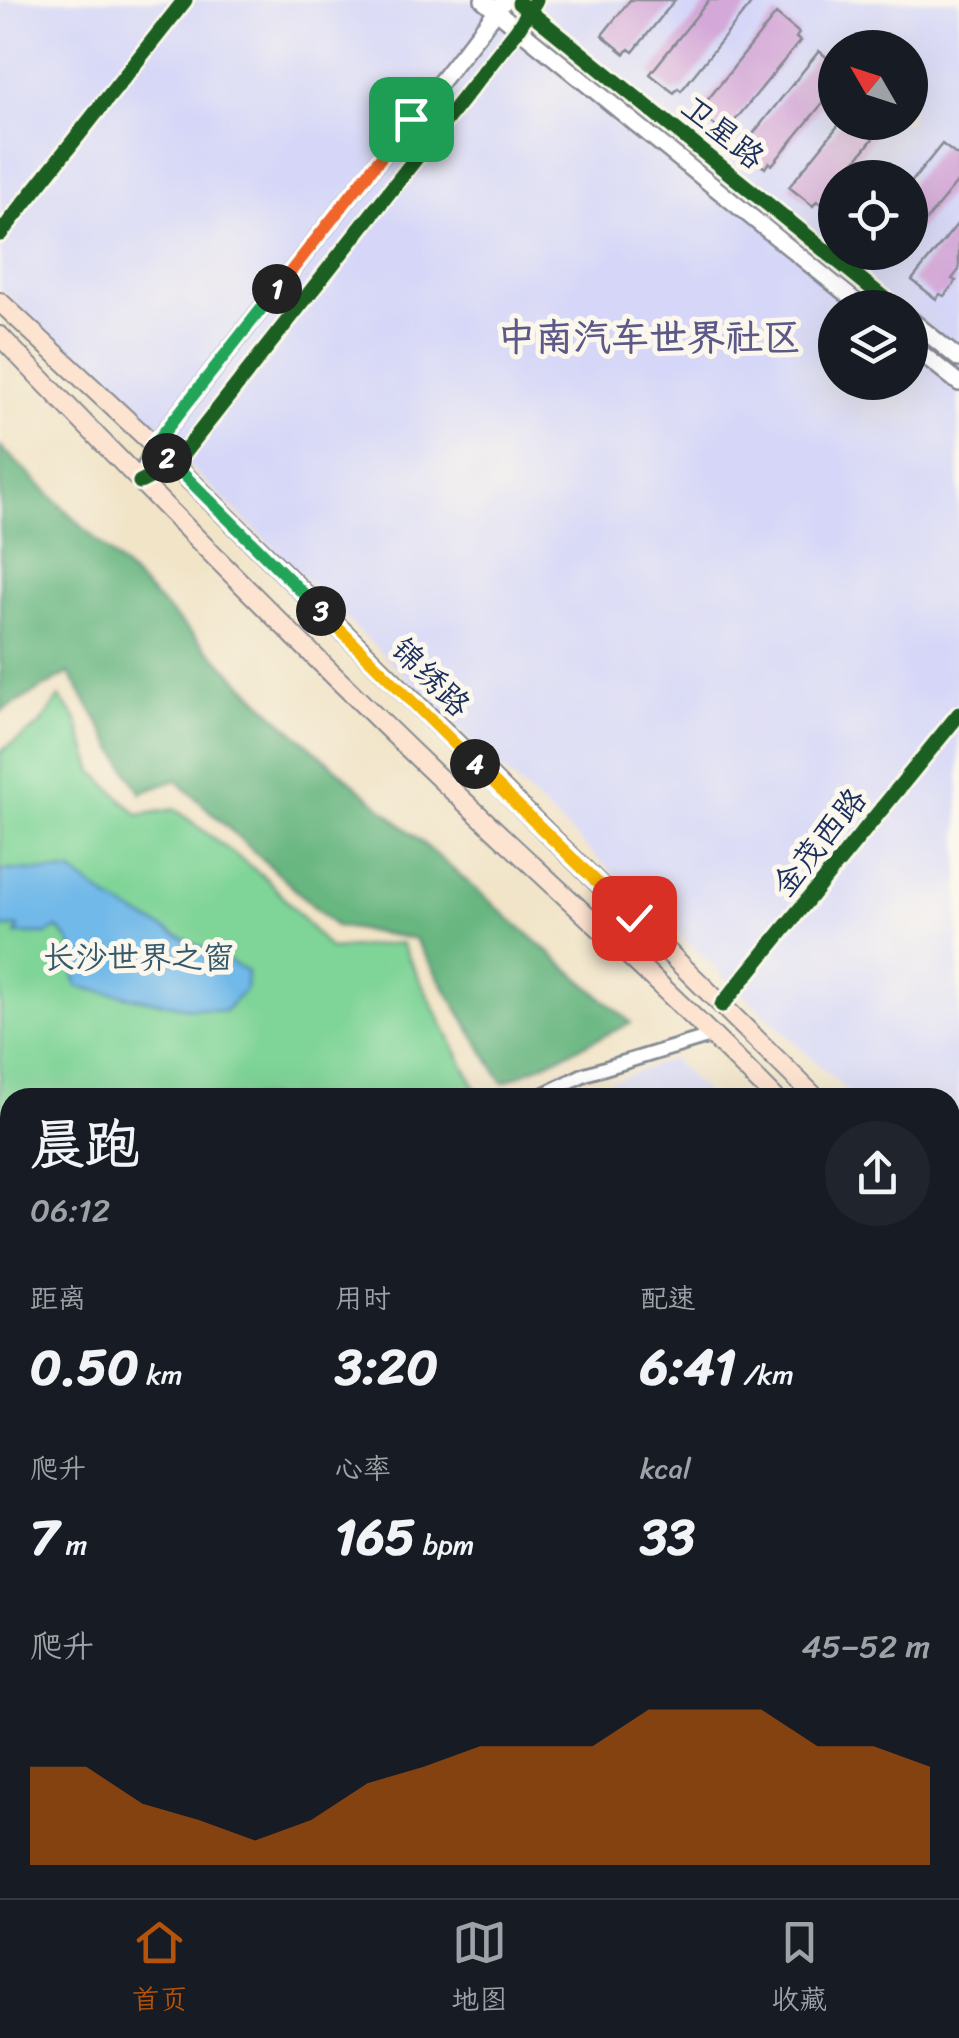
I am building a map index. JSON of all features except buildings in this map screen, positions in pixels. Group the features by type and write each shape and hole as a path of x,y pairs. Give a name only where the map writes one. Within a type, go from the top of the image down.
{"main road":[{"name":"锦绣路","path":"0,302 154,445 806,1088"},
{"name":"锦绣路","path":"0,336 140,482 432,770 766,1088"}],"street":[{"path":"0,234 185,0"},
{"path":"483,0 501,5 517,30 842,290"},
{"path":"140,482 174,465 517,30 526,3"},
{"name":"卫星路","path":"526,3 874,290"},
{"path":"140,482 154,445 501,5"},
{"path":"928,334 959,359"},
{"path":"928,358 959,383"},
{"name":"金茂西路","path":"722,1005 959,714"},
{"path":"556,1088 584,1074 714,1035"}],"shaded area":[{"path":"0,0 959,0 959,1088 843,1088 451,721 115,394 0,288"},
{"path":"672,1059 701,1088 596,1088"}],"green space":[{"path":"0,446 280,720 631,1023 503,1083 415,939 335,926 176,780 141,793 69,673 0,712"},
{"name":"长沙世界之窗","path":"59,697 76,718 94,772 138,815 175,809 267,879 330,949 401,943 475,1088 0,1088 0,752 39,726"}],"water":[{"path":"0,870 72,872 111,901 247,971 246,988 225,1011 78,987 74,952 58,928 47,934 16,934 19,927 0,930"}],"cycle path":[{"path":"0,234 185,0"},
{"path":"140,482 174,465 517,30 536,0"},
{"path":"519,3 874,290"},
{"path":"722,1005 959,714"}],"district":[{"name":"中南汽车世界社区","path":"649,337"}],"route":[{"path":"411,119 154,445 634,918"}]}
